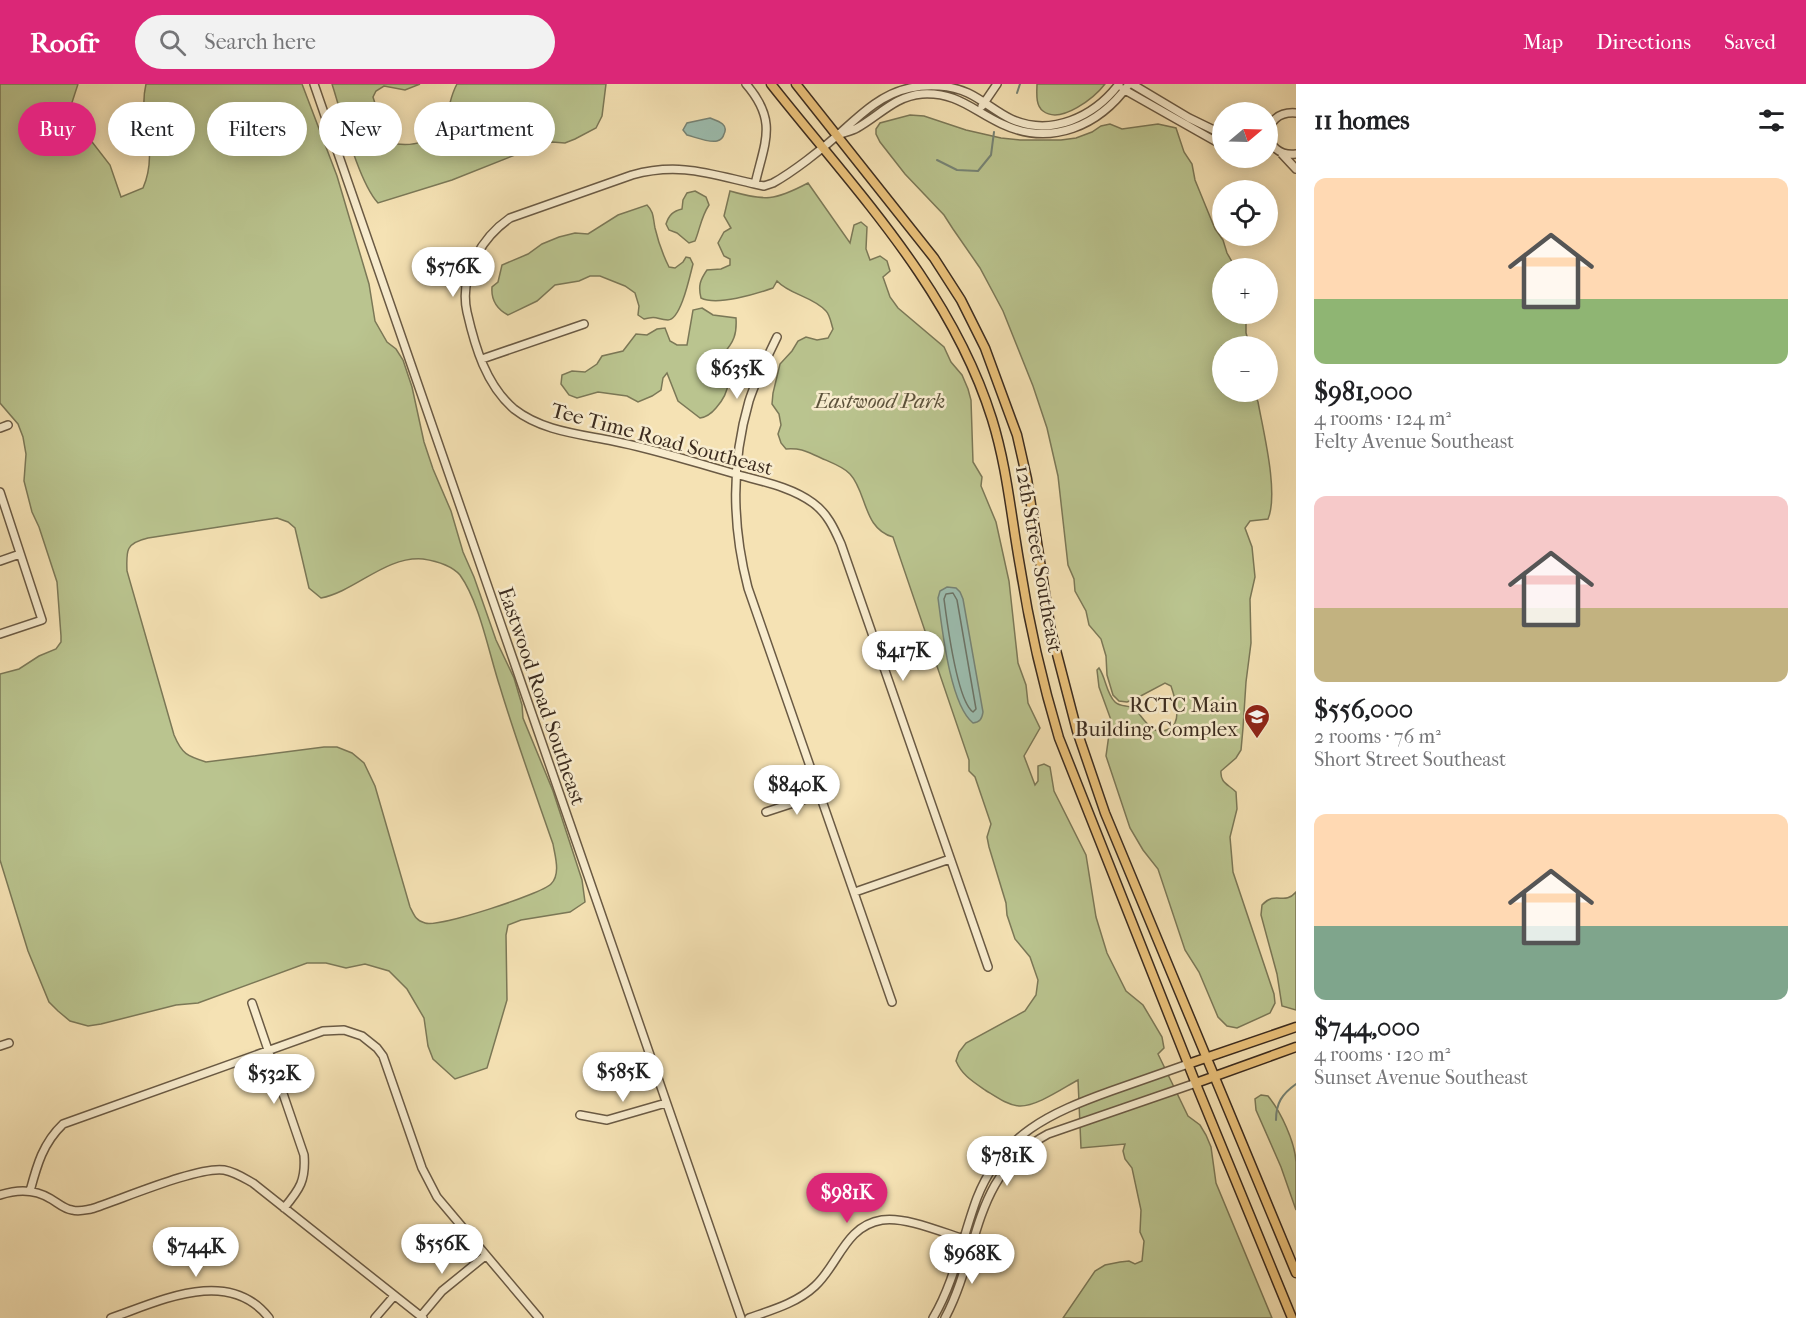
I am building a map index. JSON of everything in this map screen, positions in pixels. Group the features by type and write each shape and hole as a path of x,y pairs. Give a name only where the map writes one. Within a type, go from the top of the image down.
{"main road":[{"name":"12th Street Southeast","path":"771,84 917,267 950,321 974,369 1000,447 1029,617 1059,738 1188,1064 1292,1318"},
{"name":"12th Street Southeast","path":"796,84 916,233 948,279 974,325 995,372 1022,457 1051,631 1077,731 1105,813 1296,1273"},
{"path":"1188,1064 1296,1027"},
{"path":"1196,1083 1296,1047"}],"street":[{"name":"Eastwood Road Southeast","path":"314,84 741,1318"},
{"path":"746,84 762,106 767,126 755,184 764,186 773,183 838,135 879,100 897,91 921,86 950,87 968,93 1011,119 1023,123 1051,126 1080,118 1125,86"},
{"path":"979,110 997,84"},
{"path":"838,135 857,128 882,110 910,96 923,94 954,97 1018,130 1031,133 1060,132 1088,123 1100,115 1125,86"},
{"path":"1125,86 1212,129"},
{"path":"1125,86 1212,139"},
{"path":"1278,117 1287,112 1296,113"},
{"path":"1278,150 1296,154"},
{"path":"1278,153 1296,169"},
{"name":"Tee Time Road Southeast","path":"755,184 687,169 652,170 632,174 510,218 500,225 482,245 475,259 466,289 467,312 489,379 503,398 526,417 543,426 639,446 790,490 822,510 835,530 849,565 988,967"},
{"path":"482,359 584,324"},
{"path":"777,337 749,399 740,437 735,474 736,528 746,581 892,1002"},
{"path":"0,428 8,425"},
{"path":"0,492 42,620 0,634"},
{"path":"0,561 20,554"},
{"path":"766,812 821,794"},
{"path":"855,892 951,859"},
{"path":"252,1003 304,1155 304,1177 284,1208"},
{"path":"30,1191 40,1156 54,1132 63,1124 333,1029 355,1033 370,1041 383,1056 428,1182 437,1197 539,1318"},
{"path":"0,1046 9,1043"},
{"path":"933,1318 944,1300 978,1197 990,1170 1004,1150 1025,1131 1066,1108 1188,1064"},
{"path":"945,1318 955,1295 984,1206 1000,1175 1015,1158 1037,1140 1078,1123 1196,1083"},
{"path":"580,1115 607,1120 666,1103"},
{"path":"0,1196 14,1191 30,1191 49,1197 66,1208 80,1211 92,1209 197,1173 225,1170 233,1172 253,1183 422,1317 442,1292 485,1256"},
{"path":"749,1318 789,1304 808,1292 817,1284 850,1237 870,1224 883,1220 901,1221 972,1242"},
{"path":"111,1318 179,1294 205,1290 230,1292 244,1298 256,1305 269,1318"},
{"path":"375,1318 394,1296"}],"green space":[{"path":"0,84 78,84 72,102 18,102 18,156 96,156 96,147 110,165 121,197 143,188 148,174 149,156 195,156 195,102 144,102 146,84 302,84 319,129 319,156 329,156 337,176 369,284 375,321 387,342 396,349 403,360 433,469 451,511 463,552 496,640 514,678 522,705 523,718 553,791 582,880 585,902 570,912 521,920 508,925 506,935 507,1000 487,1068 455,1079 433,1059 428,1046 424,1018 407,989 389,971 365,964 346,968 326,963 307,963 198,1003 176,1005 88,1026 70,1021 49,1002 28,951 0,860 0,674 19,669 39,656 56,649 61,642 57,582 32,512 24,481 26,454 18,424 0,403","holes":["277,518 288,522 295,528 309,588 321,598 346,589 383,568 409,560 423,559 438,562 460,575 479,614 512,727 553,844 557,870 551,884 529,895 468,915 434,923 419,921 410,907 375,786 364,763 352,753 337,747 324,747 206,762 190,756 180,746 174,735 127,571 129,548 135,542 148,538"]},
{"path":"332,84 420,84 405,90 384,86 376,91 373,97 375,102 338,102"},
{"path":"457,84 606,84 602,116 596,128 565,143 555,142 555,102 450,102"},
{"path":"1037,84 1105,84 1086,102 1059,115 1050,114 1040,108"},
{"path":"910,115 924,116 966,130 1020,140 1076,138 1110,124 1122,129 1158,124 1176,128 1184,152 1192,164 1195,180 1212,222 1212,246 1225,246 1230,258 1212,258 1212,324 1246,324 1247,336 1212,336 1212,402 1258,402 1272,494 1268,519 1250,521 1245,528 1252,547 1255,577 1250,599 1251,643 1241,750 1236,758 1221,771 1221,775 1225,783 1236,792 1237,809 1230,837 1233,872 1275,1003 1270,1013 1237,1028 1227,1026 1218,1017 1199,972 1185,950 1158,869 1130,828 1106,756 1111,720 1099,687 1097,670 1099,668 1115,702 1134,708 1157,731 1169,729 1176,721 1177,709 1171,686 1165,683 1127,702 1119,701 1113,695 1101,639 1089,625 1086,611 1075,591 1074,579 1068,565 1058,476 1047,428 1003,311 980,268 944,215 905,174 880,142 876,129 880,123"},
{"path":"414,144 414,156 512,156 452,180 378,203 354,156 402,156 402,145"},
{"name":"Eastwood Park","path":"808,183 850,243 854,225 861,222 867,227 866,249 870,260 880,256 887,261 890,271 883,277 890,297 898,308 944,347 968,389 971,400 973,462 982,477 981,486 996,522 1009,581 1018,663 1026,685 1028,703 1040,728 1024,756 1035,785 1038,781 1038,766 1044,764 1050,767 1054,791 1086,855 1096,917 1107,953 1126,991 1143,1005 1162,1037 1164,1048 1158,1054 1188,1116 1200,1125 1206,1135 1211,1147 1216,1183 1272,1318 1063,1318 1095,1271 1105,1265 1129,1261 1135,1264 1142,1261 1144,1241 1140,1232 1141,1210 1132,1168 1125,1159 1123,1151 1125,1144 1081,1148 1078,1080 1041,1100 1019,1106 1001,1100 976,1084 958,1066 956,1061 959,1052 966,1043 1025,1011 1036,995 1038,980 1030,957 1015,939 1007,915 1006,903 987,837 991,824 975,777 969,771 969,760 893,537 883,533 876,526 860,490 847,471 805,451 786,449 778,434 781,425 779,414 772,404 780,364 798,341 806,337 817,340 828,338 833,329 830,319 820,306 782,286 777,281 773,288 737,298 717,301 701,298 700,294 700,283 707,270 721,269 730,265 730,259 724,256 718,243 724,232 731,228 724,216 730,191 762,198 778,196"},
{"path":"695,191 706,197 709,205 702,218 695,241 689,243 677,233 669,230 666,224 672,214 682,209 687,193"},
{"path":"647,205 652,213 659,243 669,267 675,268 686,257 690,258 693,264 681,305 673,318 668,320 644,319 638,315 639,306 635,293 625,286 600,276 590,276 579,281 555,285 537,301 508,315 496,303 492,287 498,282 502,265 559,237 575,233 588,234 618,215"},
{"path":"702,308 713,315 736,318 734,338 723,354 728,376 727,389 721,401 707,416 700,418 678,401 667,373 663,378 661,390 638,402 627,396 598,392 577,398 569,395 561,384 562,375 572,371 585,372 597,364 602,356 623,351 636,334 647,335 657,329 665,328 670,341 677,345 687,345 693,310"},
{"path":"1296,892 1296,1010 1282,1006 1277,974 1261,915 1262,905 1267,901 1288,898"},
{"path":"1261,1095 1268,1096 1273,1103 1293,1146 1296,1162 1296,1210 1281,1167 1256,1110 1255,1099"}],"water":[{"path":"710,118 724,125 725,131 720,140 702,140 687,135 683,130 687,123"},
{"path":"947,587 956,588 963,599 983,712 980,720 975,723 965,714 958,700 948,665 938,598 940,591"}],"waterway":[{"path":"1017,93 1020,84"},
{"path":"937,160 957,170 978,171 991,155 994,132"},
{"path":"1276,1120 1281,1099 1296,1084"}],"place":[{"name":"RCTC Main Building Complex","path":"1257,740"}]}
